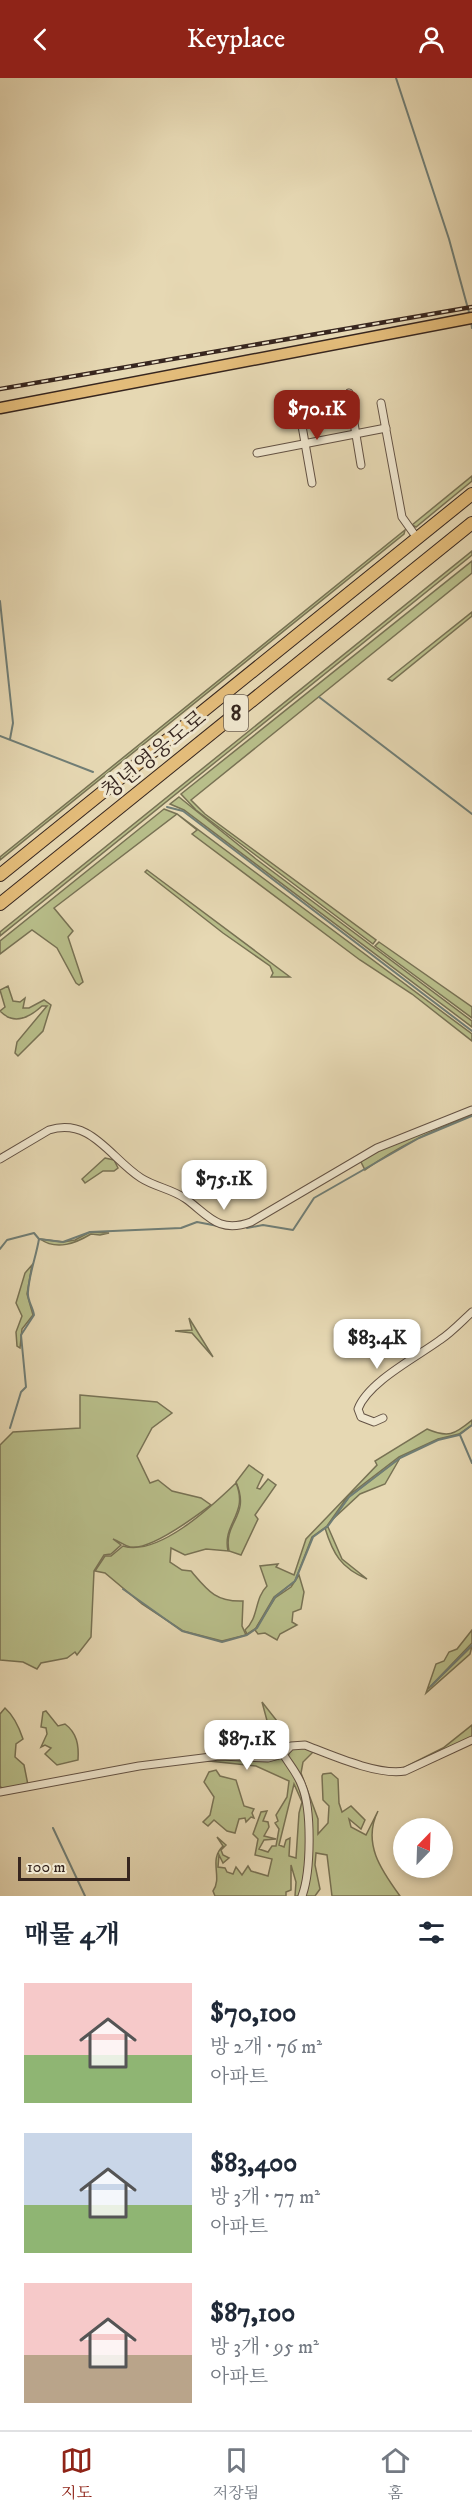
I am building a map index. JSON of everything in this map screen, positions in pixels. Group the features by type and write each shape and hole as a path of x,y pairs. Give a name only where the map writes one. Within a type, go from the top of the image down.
{"highway":[{"name":"청년영웅도로","path":"0,874 472,494"},
{"name":"청년영웅도로","path":"0,904 472,523"}],"main road":[{"path":"0,408 470,319"}],"street":[{"path":"349,393 361,465"},
{"path":"298,403 312,483"},
{"path":"381,403 402,518 417,538"},
{"path":"257,453 386,428"},
{"path":"0,1159 57,1127 80,1129 93,1134 114,1158 134,1173 178,1194 212,1221 240,1225 251,1222 377,1148 472,1110"},
{"path":"383,1418 374,1422 361,1417 358,1409 365,1397 377,1384 442,1339 472,1312"},
{"path":"0,1792 139,1766 219,1756 268,1758 283,1754 291,1746 304,1745 372,1768 396,1773 405,1772 472,1740"},
{"path":"283,1754 299,1778 306,1799 309,1866 302,1896"}],"green space":[{"path":"472,476 472,481 416,527 412,525"},
{"path":"405,530 404,534 0,860 0,857"},
{"path":"472,551 472,555 0,936 0,932"},
{"path":"472,561 472,573 191,800 205,814 376,940 373,944 196,810 181,794"},
{"path":"472,612 472,616 392,681 388,679"},
{"path":"179,797 256,859 472,1021 472,1027 184,810 170,804"},
{"path":"164,809 177,814 54,908 73,931 68,937 83,982 79,985 76,983 57,948 32,930 0,954 0,941"},
{"path":"177,814 472,1034 472,1041 412,994 360,960 192,834 197,830"},
{"path":"147,870 290,977 271,977 273,973 270,966 223,933 145,872"},
{"path":"379,942 472,1007 472,1018 375,946"},
{"path":"8,986 13,1001 20,1002 25,998 23,1008 29,1008 44,1000 51,1005 43,1031 18,1056 15,1053 17,1042 47,1006 42,1006 22,1018 5,1016 0,1011 5,1007 0,990"},
{"path":"472,1112 472,1115 403,1146 365,1170 360,1160 378,1149"},
{"path":"105,1158 114,1160 118,1168 114,1171 103,1171 85,1183 82,1179"},
{"path":"90,1232 109,1233 91,1234 73,1243 60,1245 46,1243 40,1239 63,1242 75,1240"},
{"path":"32,1265 27,1294 33,1315 22,1329 20,1348 17,1346 16,1332 22,1316 16,1303 25,1273"},
{"path":"189,1318 213,1357 192,1333 175,1331 192,1330"},
{"path":"80,1395 157,1402 172,1413 152,1428 137,1456 150,1483 158,1480 172,1491 201,1498 211,1505 172,1532 149,1544 130,1547 113,1539 121,1545 111,1554 104,1555 94,1571 91,1637 77,1655 75,1652 67,1658 41,1663 37,1669 23,1662 0,1660 0,1445 13,1432 80,1428"},
{"path":"472,1420 472,1425 459,1434 438,1439 399,1457 348,1496 327,1526 312,1537 295,1581 274,1597 256,1628 247,1634 245,1630 253,1620 260,1597 267,1586 260,1566 278,1564 276,1567 294,1575 306,1539 377,1465 375,1461 427,1429 440,1434 451,1434"},
{"path":"400,1458 385,1484 360,1494 333,1519 349,1497"},
{"path":"249,1465 263,1475 257,1488 260,1489 268,1479 276,1485 255,1515 258,1519 241,1555 229,1551 228,1541 239,1511 240,1494 236,1482"},
{"path":"236,1483 239,1503 227,1541 228,1551 206,1549 185,1555 171,1548 170,1562 182,1570 191,1571 213,1594 226,1600 243,1601 242,1626 246,1635 222,1641 183,1631 142,1604 105,1573 95,1571 105,1556 111,1556 123,1546 137,1547 152,1544 168,1537 199,1516"},
{"path":"328,1527 342,1559 367,1579 344,1565 339,1559 328,1537 325,1528"},
{"path":"299,1575 304,1592 301,1609 293,1612 292,1622 297,1625 280,1634 277,1640 265,1633 258,1634 255,1630 275,1598 291,1587"},
{"path":"472,1630 472,1643 428,1689 472,1646 470,1654 426,1693 436,1664 444,1661 449,1652 457,1649"},
{"path":"262,1702 281,1726 286,1748 269,1728"},
{"path":"5,1708 16,1722 23,1739 16,1744 15,1757 24,1765 28,1785 3,1790 0,1786 0,1714"},
{"path":"46,1711 58,1726 65,1724 75,1735 78,1760 57,1765 45,1754 51,1748 45,1745 41,1747 47,1734 46,1728 41,1727 43,1712"},
{"path":"260,1723 267,1723 270,1731 247,1739 250,1731"},
{"path":"472,1725 472,1739 413,1766 401,1769 443,1748"},
{"path":"273,1735 285,1749 273,1756 269,1745"},
{"path":"304,1747 334,1759 313,1752 303,1762 301,1773 318,1819 318,1834 328,1823 329,1806 323,1800 322,1776 331,1773 338,1779 339,1803 342,1812 351,1806 365,1820 361,1829 349,1819 351,1827 366,1835 378,1811 372,1834 373,1845 380,1866 400,1896 332,1896 327,1855 316,1853 315,1865 320,1889 315,1896 303,1896 308,1800 288,1757 290,1749"},
{"path":"282,1755 293,1773 300,1790 306,1823 306,1857 301,1896 295,1896 296,1882 291,1865 291,1890 286,1892 286,1896 215,1896 213,1891 217,1880 216,1863 219,1851 223,1846 217,1837 226,1845 221,1850 223,1855 229,1858 223,1863 219,1855 218,1867 225,1868 227,1872 233,1874 236,1867 242,1875 248,1866 251,1871 268,1876 272,1859 255,1855 258,1839 253,1834 261,1812 267,1811 263,1821 268,1822 269,1827 264,1836 276,1839 264,1840 259,1849 268,1852 272,1846 276,1846 279,1829 275,1823 278,1821 276,1815 287,1797 289,1781 256,1766 209,1761 190,1762 219,1757","holes":["294,1784 302,1802 299,1813 296,1858 289,1856 290,1838 286,1840 284,1847 279,1845"]},
{"path":"216,1770 220,1776 236,1780 244,1806 254,1809 252,1813 254,1818 251,1817 246,1822 245,1818 239,1819 235,1833 227,1831 214,1820 208,1826 203,1822 210,1815 214,1797 204,1782 209,1772"}],"waterway":[{"path":"396,78 449,239 470,316"},
{"path":"471,321 472,328"},
{"path":"0,601 13,723 10,739"},
{"path":"319,697 472,814"},
{"path":"0,736 93,772"},
{"path":"167,807 183,811 472,1031"},
{"path":"247,1228 263,1225 293,1230 314,1198 419,1138 472,1116"},
{"path":"10,1428 21,1392 26,1387 21,1335 34,1315 28,1292 39,1239 63,1242 90,1232 181,1228 197,1222 218,1226"},
{"path":"0,1249 7,1240 34,1233 39,1239"},
{"path":"123,1589 182,1631 222,1642 247,1635 257,1628 275,1597 295,1581 313,1537 328,1526 349,1497 400,1458 438,1440 459,1435 472,1425"},
{"path":"460,1435 472,1463"},
{"path":"431,1686 472,1645"},
{"path":"53,1828 85,1896"}],"railway":[{"path":"0,389 472,307"}]}
